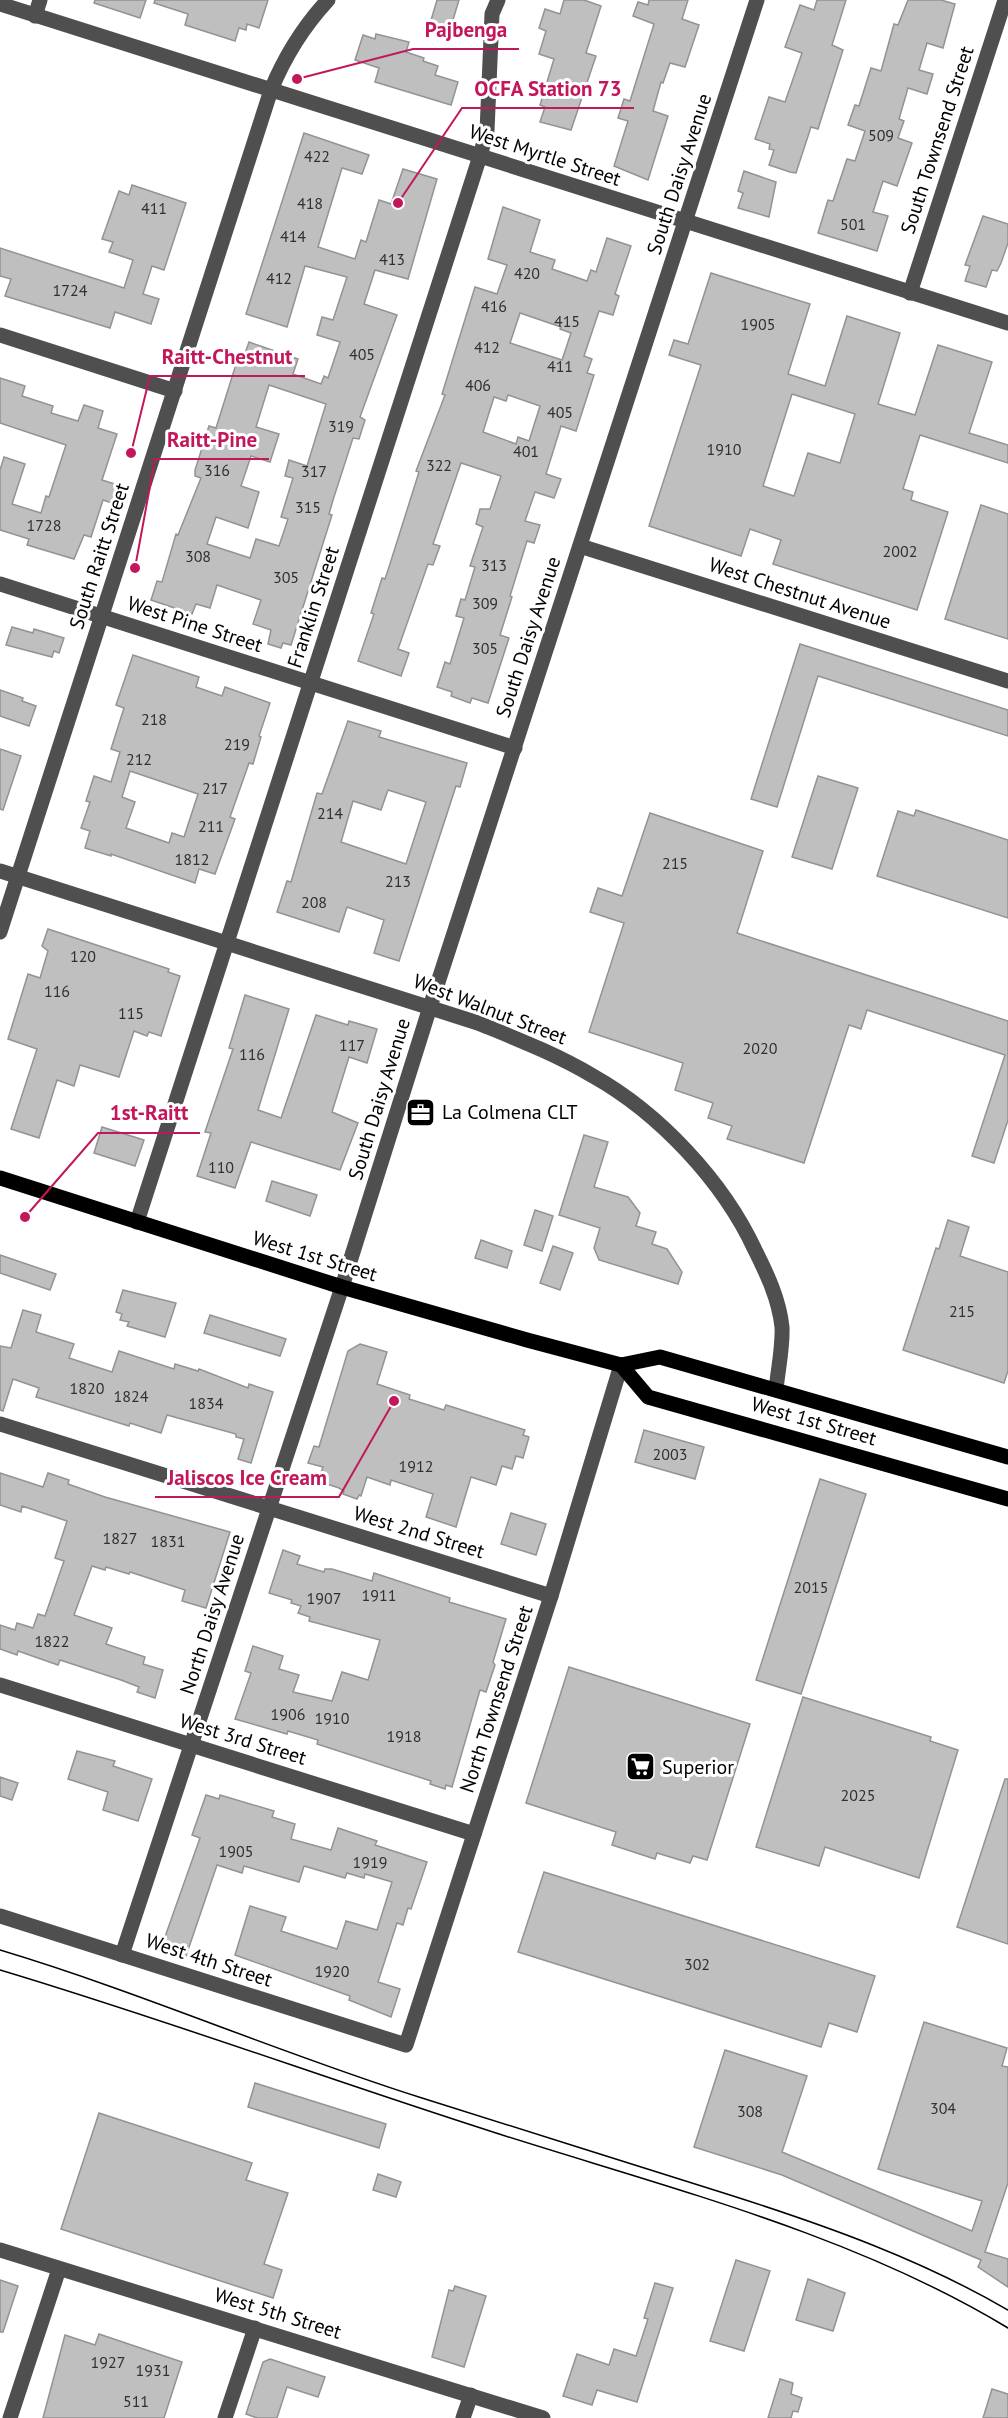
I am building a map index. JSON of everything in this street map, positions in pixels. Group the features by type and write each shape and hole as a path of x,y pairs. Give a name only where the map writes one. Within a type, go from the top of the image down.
{"main road":[{"name":"West 1st Street","path":"0,1178 342,1287 621,1365 660,1358 1008,1457"},
{"name":"West 1st Street","path":"621,1365 648,1397 1008,1499"}],"street":[{"path":"35,16 40,0"},
{"name":"South Raitt Street","path":"0,932 271,90 282,62 296,39 328,0"},
{"name":"Franklin Street","path":"137,1222 480,156 487,131 492,14 498,0"},
{"name":"South Daisy Avenue","path":"342,1287 430,1006 757,0"},
{"name":"South Townsend Street","path":"910,293 1005,0"},
{"name":"West Myrtle Street","path":"0,4 1008,323"},
{"path":"0,335 175,391"},
{"name":"West Chestnut Avenue","path":"580,546 1008,681"},
{"name":"West Pine Street","path":"0,584 515,748"},
{"name":"West Walnut Street","path":"0,871 430,1006 542,1049 596,1077 668,1133 701,1167 729,1201 746,1229 773,1290 782,1328 776,1390"},
{"name":"North Daisy Avenue","path":"122,1955 342,1287"},
{"name":"North Townsend Street","path":"406,2045 551,1596 621,1365"},
{"name":"West 2nd Street","path":"0,1424 551,1596"},
{"name":"West 3rd Street","path":"0,1685 474,1834"},
{"name":"West 4th Street","path":"0,1916 406,2045"},
{"name":"West 5th Street","path":"0,2250 543,2418"},
{"path":"10,2418 59,2269"},
{"path":"225,2418 255,2328"},
{"path":"463,2418 471,2395"}],"building":[{"path":"95,0 146,0 140,18 94,3"},
{"path":"155,0 268,0 259,28 247,24 246,30 239,28 235,41 185,25 188,14 154,3"},
{"path":"437,0 459,0 449,33 429,27"},
{"path":"564,0 584,0 601,6 586,53 596,56 571,130 540,122 545,107 540,105 554,59 539,54 546,31 539,28 545,9 560,14"},
{"path":"649,0 688,0 682,19 699,25 685,67 670,63 663,83 661,82 653,111 668,116 648,180 614,166 628,121 618,118 624,99 630,101 654,24 633,16 638,2 648,5"},
{"path":"817,0 846,0 832,45 843,50 818,129 811,127 796,173 769,165 774,150 769,149 770,144 755,139 769,97 785,102 802,53 785,47 800,5 814,10"},
{"path":"908,0 941,0 955,4 943,48 927,43 919,70 933,74 927,94 908,88 899,119 904,121 898,138 912,143 897,186 883,181 873,212 888,216 877,251 818,233 828,200 833,201 847,159 855,161 865,131 848,125 855,105 859,106 871,68 881,71 894,24 898,25"},
{"path":"376,34 409,42 406,52 438,66 435,75 458,82 451,105 375,82 379,68 355,60 363,35 375,39"},
{"path":"304,133 369,155 362,174 342,168 318,247 355,259 361,240 366,242 379,200 391,204 403,169 437,179 408,279 375,270 364,304 397,315 360,417 365,420 359,439 353,438 333,500 329,514 332,515 291,645 283,643 281,648 268,644 271,630 253,624 261,600 217,585 210,608 196,604 192,614 151,600 157,581 162,582 176,534 178,535 201,478 195,476 195,470 209,426 216,428 237,361 242,362 249,342 298,359 293,374 321,384 324,376 328,378 340,342 317,335 322,317 333,320 347,277 305,266 287,327 246,314","holes":["269,385 326,404 307,466 289,460 285,476 293,478 281,517 288,519 279,546 256,539 250,558 207,544 216,517 248,528 259,492 241,486 251,456 270,462 279,434 256,427"]},
{"path":"744,171 776,182 769,217 738,208 743,193 738,191"},
{"path":"132,185 186,203 164,270 152,266 143,294 159,299 151,324 115,312 110,328 5,296 11,279 0,276 0,248 124,288 133,260 109,252 113,242 102,239 119,191 129,195"},
{"path":"503,207 540,220 530,252 555,260 552,269 587,281 591,270 596,272 607,238 631,246 615,294 619,296 613,315 599,311 584,356 592,359 587,373 594,375 576,431 561,426 546,474 561,479 554,498 535,492 525,521 540,525 534,543 527,541 510,596 512,597 500,635 509,638 488,703 472,698 470,703 451,696 452,692 437,687 445,662 450,664 464,618 456,616 461,599 465,600 475,567 470,566 483,527 476,524 480,509 490,509 501,476 461,463 433,544 440,546 433,565 428,564 398,649 409,653 401,676 358,661 374,614 371,613 382,578 385,579 419,472 416,471 445,395 442,394 475,287 497,294 507,265 488,259","holes":["520,313 561,327 560,329 571,333 562,360 510,343","508,395 540,406 529,441 518,437 516,444 483,432 494,397 506,401"]},
{"path":"983,216 1008,224 1008,243 997,271 992,270 986,287 965,281 970,266 965,265"},
{"path":"711,273 810,304 788,374 825,386 847,316 900,333 878,404 915,415 938,345 992,362 969,433 1008,445 1008,463 920,435 903,489 913,492 911,500 948,512 917,610 773,564 781,540 750,529 741,556 649,526 701,365 669,355 674,340 688,344","holes":["792,394 855,414 840,463 808,453 794,496 763,486"]},
{"path":"0,378 25,386 22,396 53,406 51,413 78,421 84,405 103,411 98,428 117,434 102,480 118,485 112,503 103,500 91,537 84,535 74,559 27,545 29,539 0,530 0,470 4,457 25,464 12,504 41,513 46,496 49,497 66,445 0,423"},
{"path":"981,505 1008,514 1008,639 945,619"},
{"path":"12,627 33,633 34,629 64,638 59,653 54,651 52,657 6,645"},
{"path":"800,644 1008,710 1008,736 818,676 777,807 751,799"},
{"path":"133,655 199,677 196,687 222,696 225,687 270,703 253,764 249,763 230,817 235,819 215,874 199,869 195,883 111,854 111,856 85,848 90,831 81,828 90,802 86,801 94,776 111,782 120,752 111,749 124,708 116,705","holes":["130,771 198,794 184,837 172,833 169,843 126,828 135,802 122,797"]},
{"path":"0,690 23,698 22,701 36,706 29,726 0,716"},
{"path":"348,721 381,731 379,737 467,763 460,787 456,786 399,961 374,953 384,920 347,907 339,932 277,912 287,881 291,882 317,793 322,794","holes":["388,790 426,802 406,864 341,842 353,801 381,810"]},
{"path":"0,749 21,756 3,810 0,809"},
{"path":"818,776 858,788 832,869 792,857"},
{"path":"916,810 1008,840 1008,918 877,876 898,811 914,816"},
{"path":"650,813 763,851 737,933 1008,1021 1008,1120 994,1163 972,1156 1005,1055 867,1010 861,1029 849,1025 804,1163 727,1139 732,1126 708,1118 713,1103 675,1090 683,1063 589,1032 624,923 590,912 598,888 622,896"},
{"path":"48,929 169,969 168,972 180,976 161,1036 149,1032 147,1036 134,1031 119,1077 80,1065 74,1086 57,1080 39,1138 11,1129 37,1049 8,1039 28,974 40,978 48,951 42,946"},
{"path":"245,995 289,1009 258,1110 281,1118 316,1015 348,1025 349,1021 377,1029 367,1063 349,1057 332,1112 358,1123 340,1170 251,1142 235,1188 197,1176 211,1133 205,1132 233,1049 229,1048"},
{"path":"102,1127 144,1140 135,1166 94,1153"},
{"path":"584,1135 608,1142 594,1187 628,1197 640,1213 636,1226 656,1232 652,1244 667,1249 682,1272 678,1284 599,1260 594,1248 600,1228 559,1215"},
{"path":"272,1181 317,1195 310,1216 266,1201"},
{"path":"535,1210 553,1216 542,1251 524,1245"},
{"path":"948,1220 969,1227 960,1256 1008,1272 1008,1371 1004,1383 903,1350 936,1248 939,1249"},
{"path":"481,1240 512,1251 507,1268 475,1258"},
{"path":"553,1246 573,1253 560,1290 540,1283"},
{"path":"0,1255 56,1274 50,1290 0,1273"},
{"path":"123,1290 176,1303 165,1337 127,1326 129,1322 120,1320 122,1314 116,1312"},
{"path":"23,1310 41,1315 36,1332 74,1344 69,1358 112,1372 119,1351 174,1369 175,1364 198,1371 199,1369 248,1388 249,1384 273,1392 251,1463 238,1459 244,1439 236,1437 236,1434 167,1415 161,1433 130,1423 129,1426 36,1397 39,1388 13,1379 3,1411 0,1410 0,1346 11,1348"},
{"path":"210,1315 286,1339 280,1356 204,1333"},
{"path":"360,1344 387,1352 377,1384 410,1395 409,1399 444,1410 446,1405 525,1430 523,1435 529,1437 523,1458 516,1456 512,1469 502,1466 496,1485 471,1477 456,1527 426,1517 433,1494 391,1480 390,1485 367,1477 361,1496 359,1495 357,1499 343,1494 344,1491 339,1488 318,1481 323,1467 308,1463 314,1446 319,1447 348,1351"},
{"path":"644,1430 704,1447 695,1479 635,1462"},
{"path":"0,1473 43,1487 48,1473 69,1480 68,1484 105,1497 230,1532 206,1608 182,1601 185,1590 130,1572 129,1574 106,1567 105,1570 92,1566 74,1615 112,1628 106,1644 145,1657 143,1664 163,1670 155,1698 137,1692 139,1687 60,1660 58,1665 18,1651 17,1655 0,1649 0,1625 15,1630 17,1623 33,1628 38,1614 45,1616 64,1561 55,1558 67,1521 22,1506 21,1512 0,1505"},
{"path":"820,1479 866,1494 801,1694 756,1680"},
{"path":"511,1513 546,1524 536,1555 501,1544"},
{"path":"283,1550 300,1556 297,1564 324,1572 325,1569 332,1569 372,1581 374,1573 450,1598 449,1602 506,1619 493,1662 495,1665 486,1692 480,1690 452,1787 446,1785 445,1789 430,1784 431,1781 317,1744 318,1740 235,1719 251,1673 245,1671 253,1646 283,1656 279,1669 299,1675 293,1692 332,1701 342,1672 368,1680 380,1640 309,1621 310,1617 298,1613 301,1606 291,1603 292,1600 269,1593"},
{"path":"569,1667 750,1724 707,1860 693,1856 690,1863 657,1853 655,1859 612,1845 616,1832 526,1803"},
{"path":"803,1697 931,1737 930,1741 958,1750 919,1878 825,1847 819,1866 756,1847"},
{"path":"77,1751 115,1761 113,1766 152,1779 138,1821 103,1810 108,1792 68,1779"},
{"path":"0,1777 18,1783 12,1800 0,1796"},
{"path":"1005,1779 1008,1779 1008,1944 957,1927"},
{"path":"206,1795 219,1799 220,1795 274,1811 272,1817 295,1824 291,1839 331,1850 338,1828 377,1841 375,1845 427,1862 411,1909 408,1908 403,1925 397,1923 378,1982 400,1989 391,2017 349,2000 350,1996 235,1955 250,1906 286,1917 281,1931 337,1949 346,1921 377,1930 392,1882 365,1874 364,1878 347,1873 345,1878 304,1866 299,1882 244,1866 242,1873 217,1865 186,1956 161,1948 200,1838 192,1835"},
{"path":"544,1872 875,1976 857,2032 829,2023 821,2047 518,1952"},
{"path":"924,2022 1007,2048 1002,2066 1008,2067 1008,2183 985,2252 1008,2259 1008,2287 978,2267 981,2260 782,2175 694,2147 725,2050 807,2076 782,2152 972,2231 982,2201 878,2169"},
{"path":"255,2083 386,2124 379,2148 248,2107"},
{"path":"99,2113 252,2163 246,2180 288,2193 264,2264 282,2270 273,2298 61,2229"},
{"path":"378,2174 401,2182 396,2197 373,2190"},
{"path":"736,2260 770,2271 744,2351 710,2341"},
{"path":"808,2279 845,2293 833,2331 796,2320"},
{"path":"0,2280 18,2286 3,2332 0,2332"},
{"path":"655,2283 673,2288 637,2402 597,2390 592,2405 563,2396 577,2354 609,2365 614,2349 636,2356 648,2319 644,2318"},
{"path":"455,2286 486,2296 464,2367 432,2357 449,2290 453,2291"},
{"path":"99,2334 182,2362 164,2418 43,2418 65,2335 95,2345"},
{"path":"270,2359 325,2377 318,2397 287,2387 277,2418 257,2418 246,2414 263,2362"},
{"path":"780,2379 793,2383 791,2394 802,2398 798,2412 793,2411 791,2418 768,2418"},
{"path":"992,2389 1008,2394 1008,2418 983,2418"}],"tram line":[{"path":"0,1950 106,1985 369,2080 802,2219 907,2259 1008,2310"},
{"path":"0,1970 125,2009 496,2133 693,2194 823,2239 949,2295 1008,2328"}],"place":[{"name":"Pajbenga","path":"297,79"},
{"name":"OCFA Station 73","path":"398,203"},
{"name":"Raitt-Chestnut","path":"131,453"},
{"name":"Raitt-Pine","path":"135,568"},
{"name":"La Colmena CLT","path":"421,1112"},
{"name":"1st-Raitt","path":"25,1217"},
{"name":"Jaliscos Ice Cream","path":"394,1401"},
{"name":"Superior","path":"641,1767"}]}
